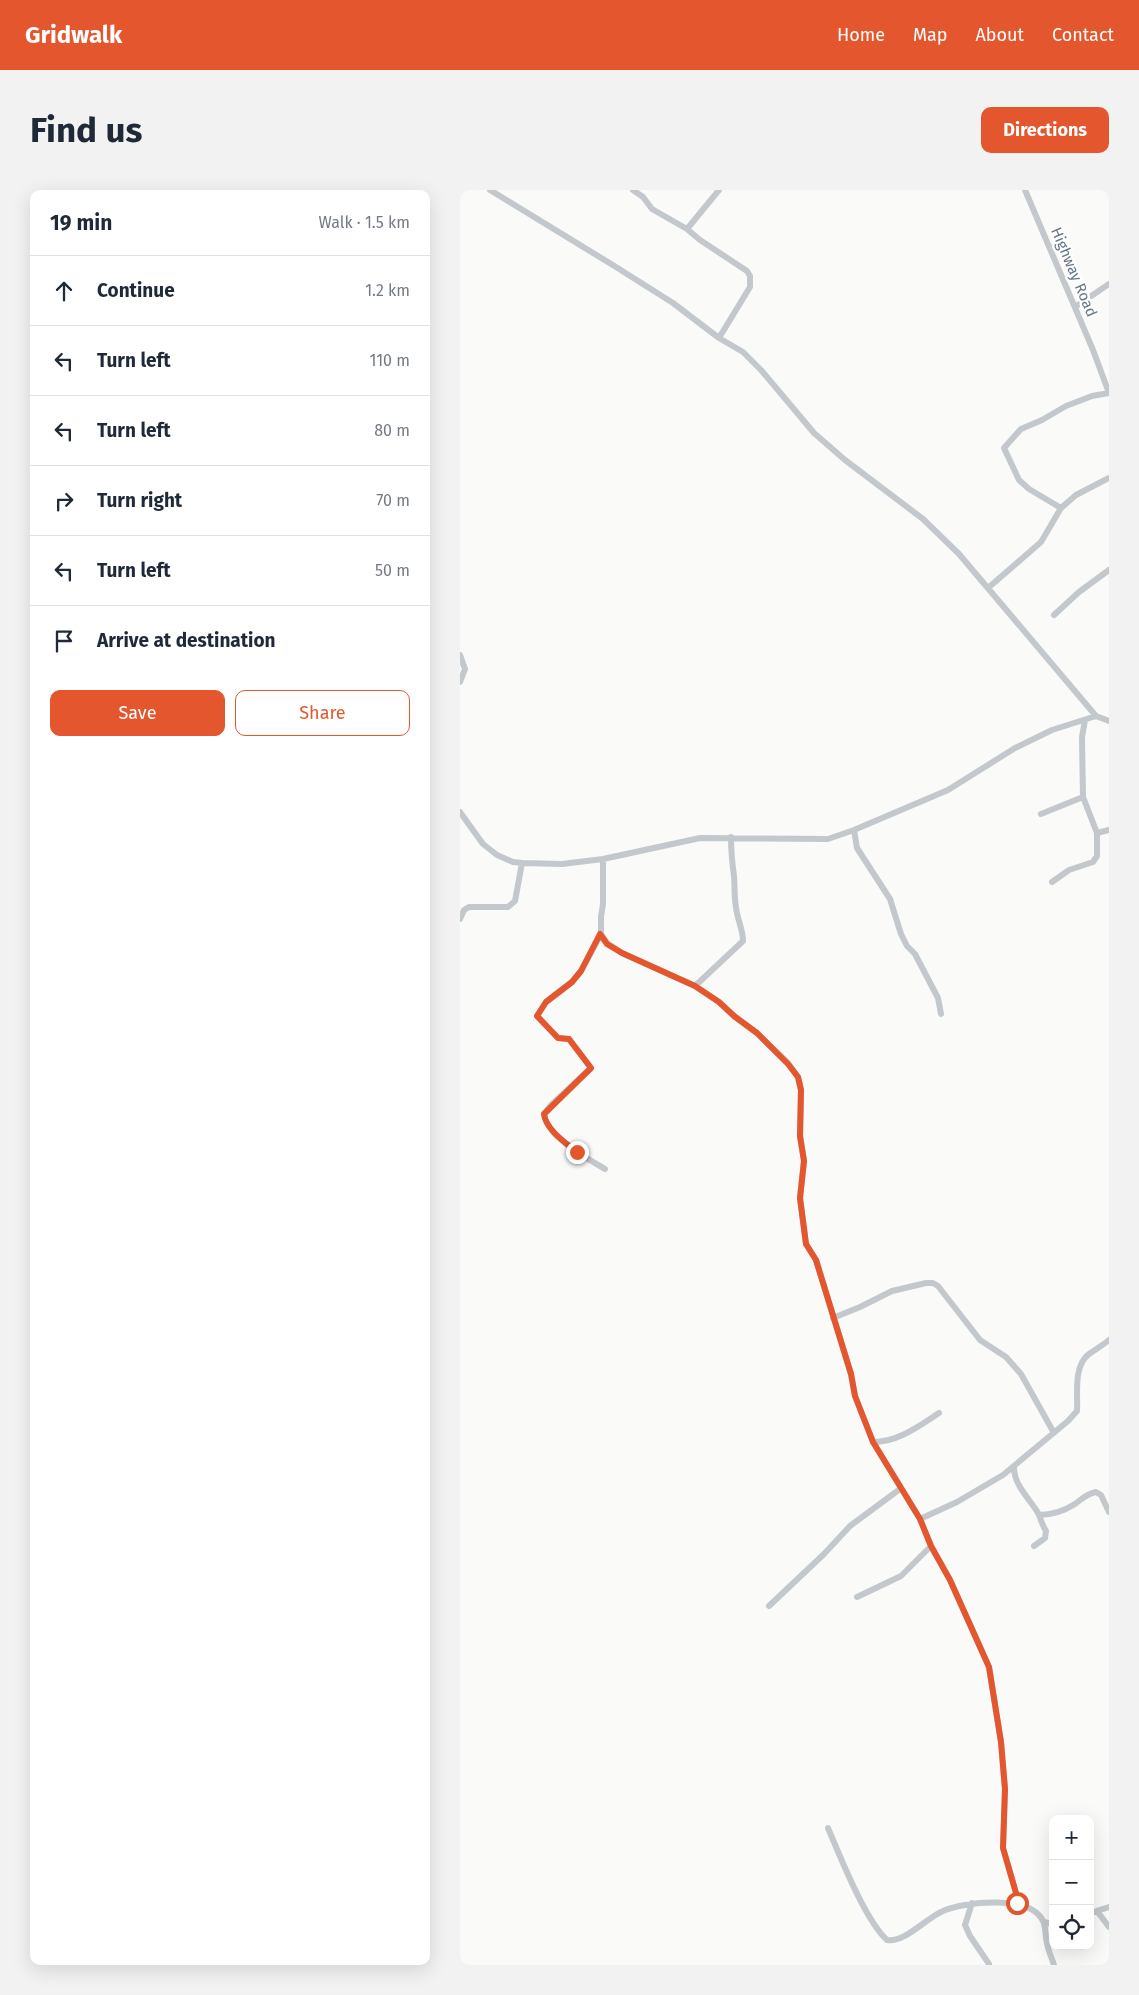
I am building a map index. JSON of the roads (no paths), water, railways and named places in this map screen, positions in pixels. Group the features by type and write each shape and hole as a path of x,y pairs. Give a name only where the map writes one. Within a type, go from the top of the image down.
{"street":[{"path":"490,190 542,220 665,298 719,338 743,352 761,370 814,433 845,460 923,519 959,554 1096,716 1109,721"},
{"path":"633,190 643,197 652,209 687,228 700,240 747,271 750,276 750,287 719,338"},
{"path":"687,228 718,190"},
{"name":"Highway Road","path":"1025,190 1109,393"},
{"path":"1075,307 1109,284"},
{"path":"1061,508 1029,489 1019,480 1004,448 1021,429 1042,420 1066,406 1092,396 1109,393"},
{"path":"988,588 1041,542 1061,508 1076,495 1109,478"},
{"path":"1054,615 1079,592 1109,570"},
{"path":"460,655 465,669 460,682"},
{"path":"460,812 483,844 497,855 513,862 522,863 562,864 603,859 700,838 828,839 948,790 1015,748 1052,730 1096,716"},
{"path":"1052,882 1069,870 1092,862 1097,856 1097,833 1083,797 1082,737 1086,720"},
{"path":"1041,814 1083,797"},
{"path":"854,830 857,848 890,899 901,934 907,946 915,954 938,998 941,1014"},
{"path":"1097,833 1109,830"},
{"path":"695,986 743,941 743,932 738,922 735,906 734,876 730,854 731,837"},
{"path":"603,859 604,904 600,934 581,971 572,982 546,1002 537,1016 558,1038 569,1039 591,1068 551,1106 544,1114 545,1119 556,1133 577,1152 605,1169"},
{"path":"460,919 464,910 469,907 508,907 513,905 522,863"},
{"path":"600,934 607,944 622,953 695,986 719,1002 757,1033 788,1064 798,1077 801,1090 800,1136 804,1161 800,1198 806,1244 816,1260 832,1318 851,1374 855,1396 873,1442 920,1519 989,1667 1004,1770 1003,1848 1017,1903"},
{"path":"832,1318 892,1291 934,1283 980,1340 1006,1357 1021,1374 1054,1433"},
{"path":"920,1519 957,1502 1003,1475 1078,1411 1077,1386 1081,1365 1088,1355 1109,1340"},
{"path":"873,1442 885,1442 893,1439 920,1426 940,1413"},
{"path":"1014,1466 1014,1476 1039,1515 1046,1534 1045,1538 1034,1546"},
{"path":"1003,1475 1014,1476"},
{"path":"769,1606 824,1554 850,1526 900,1489"},
{"path":"1039,1515 1049,1515 1063,1510 1076,1504 1088,1494 1096,1492 1101,1495 1109,1512"},
{"path":"857,1597 901,1576 931,1546"},
{"path":"828,1828 855,1888 880,1934 887,1940 898,1940 935,1915 946,1910 972,1904 1017,1903 1039,1914 1044,1922 1047,1944 1054,1965"},
{"path":"972,1904 965,1925 970,1936 989,1964"},
{"path":"1109,1907 1094,1912 1109,1927"},
{"path":"1044,1922 1049,1923"}]}
